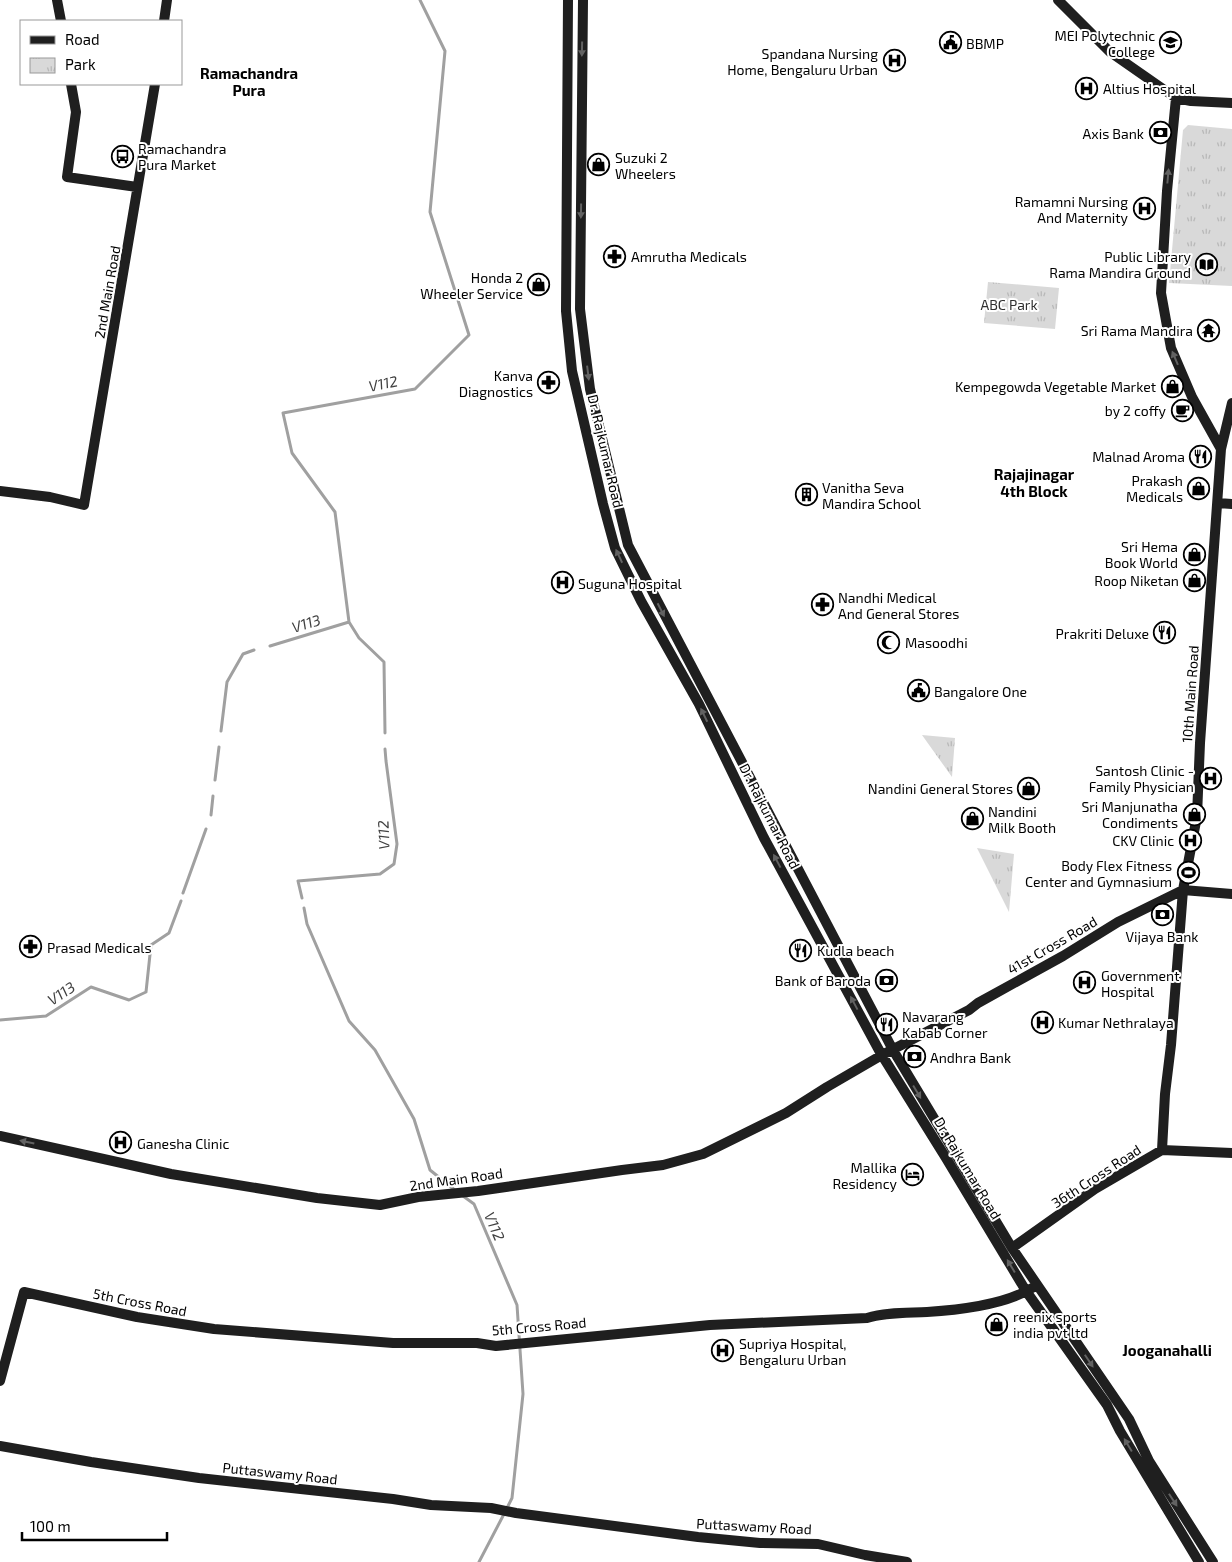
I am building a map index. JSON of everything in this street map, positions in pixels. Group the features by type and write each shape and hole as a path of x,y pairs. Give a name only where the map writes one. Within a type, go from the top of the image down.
{"main road":[{"path":"57,0 61,20"},
{"path":"164,20 167,0"},
{"name":"Dr. Rajkumar Road","path":"568,0 566,314 572,371 615,548 641,601 699,704 764,838 881,1054 1026,1291 1107,1406 1120,1432 1199,1562"},
{"name":"Dr. Rajkumar Road","path":"583,0 580,309 590,390 628,545 892,1048 1012,1248 1129,1419 1149,1461 1213,1562"},
{"path":"1058,0 1110,52 1176,98 1190,101 1232,103"},
{"path":"71,85 76,112 67,177 137,187"},
{"name":"2nd Main Road","path":"0,491 50,497 84,505 155,85"},
{"path":"1176,98 1166,191 1161,293 1171,348 1192,397 1221,448"},
{"name":"10th Main Road","path":"1162,1150 1165,1094 1184,890 1197,816 1206,648 1221,448 1232,403"},
{"path":"1218,503 1232,504"},
{"path":"1184,890 1232,894"},
{"name":"41st Cross Road","path":"892,1048 969,1010 1118,922 1184,890"},
{"name":"2nd Main Road","path":"0,1136 172,1174 317,1198 380,1205 418,1197 461,1193 663,1165 704,1154 786,1113 892,1048"},
{"name":"36th Cross Road","path":"1012,1248 1095,1189 1162,1150 1232,1153"},
{"name":"5th Cross Road","path":"0,1381 24,1292 137,1317 214,1329 393,1343 477,1343 496,1346 710,1324 866,1318 881,1314 967,1309 1026,1291 1037,1285"},
{"name":"Puttaswamy Road","path":"0,1446 199,1478 393,1499 431,1506 503,1510 698,1537 760,1543 818,1544 865,1556 907,1562"}],"green space":[{"path":"1188,125 1232,129 1232,286 1169,283 1183,130"},
{"name":"ABC Park","path":"988,282 1059,288 1055,329 984,323"},
{"path":"922,735 955,738 952,777"},
{"path":"977,848 1014,854 1009,912"}],"waterway":[{"name":"V112","path":"385,733 384,662 359,638 349,622 335,512 292,453 283,413 415,389 469,335 430,212 445,51 420,0"},
{"name":"V113","path":"270,646 349,622"},
{"name":"V113","path":"221,731 227,682 243,654 254,650"},
{"name":"V113","path":"215,780 219,747"},
{"name":"V112","path":"302,898 298,881 380,874 394,864 397,844 385,749"},
{"name":"V113","path":"211,815 213,796"},
{"name":"V113","path":"183,893 206,829"},
{"name":"V113","path":"0,1020 46,1016 91,987 129,1000 146,992 151,945 169,933 181,901"},
{"name":"V112","path":"304,908 307,924 349,1021 375,1050 414,1119 430,1170 456,1191"},
{"name":"V112","path":"463,1196 474,1204 517,1305 523,1394 512,1498 507,1508"},
{"name":"V112","path":"479,1562 504,1514"}],"place":[{"name":"BBMP","path":"950,43"},
{"name":"MEI Polytechnic College","path":"1171,43"},
{"name":"Spandana Nursing Home, Bengaluru Urban","path":"894,61"},
{"name":"Altius Hospital","path":"1087,88"},
{"name":"Axis Bank","path":"1160,133"},
{"name":"Ramachandra Pura Market","path":"122,156"},
{"name":"Suzuki 2 Wheelers","path":"599,165"},
{"name":"Ramamni Nursing And Maternity","path":"1144,209"},
{"name":"Amrutha Medicals","path":"615,256"},
{"name":"Public Library Rama Mandira Ground","path":"1207,264"},
{"name":"Honda 2 Wheeler Service","path":"539,285"},
{"name":"Sri Rama Mandira","path":"1209,330"},
{"name":"Kanva Diagnostics","path":"549,383"},
{"name":"Kempegowda Vegetable Market","path":"1172,386"},
{"name":"by 2 coffy","path":"1182,410"},
{"name":"Malnad Aroma","path":"1201,456"},
{"name":"Prakash Medicals","path":"1199,488"},
{"name":"Vanitha Seva Mandira School","path":"806,495"},
{"name":"Sri Hema Book World","path":"1194,554"},
{"name":"Roop Niketan","path":"1195,580"},
{"name":"Suguna Hospital","path":"562,583"},
{"name":"Nandhi Medical And General Stores","path":"822,605"},
{"name":"Prakriti Deluxe","path":"1165,633"},
{"name":"Masoodhi","path":"889,642"},
{"name":"Bangalore One","path":"918,691"},
{"name":"Santosh Clinic - Family Physician","path":"1210,778"},
{"name":"Nandini General Stores","path":"1029,788"},
{"name":"Sri Manjunatha Condiments","path":"1194,814"},
{"name":"Nandini Milk Booth","path":"972,819"},
{"name":"CKV Clinic","path":"1190,840"},
{"name":"Body Flex Fitness Center and Gymnasium","path":"1188,873"},
{"name":"Vijaya Bank","path":"1162,914"},
{"name":"Prasad Medicals","path":"31,947"},
{"name":"Kudla beach","path":"801,950"},
{"name":"Bank of Baroda","path":"887,980"},
{"name":"Government Hospital","path":"1085,983"},
{"name":"Kumar Nethralaya","path":"1042,1022"},
{"name":"Navarang Kabab Corner","path":"886,1024"},
{"name":"Andhra Bank","path":"914,1057"},
{"name":"Ganesha Clinic","path":"121,1143"},
{"name":"Mallika Residency","path":"913,1175"},
{"name":"reenix sports india pvt ltd","path":"997,1324"},
{"name":"Supriya Hospital, Bengaluru Urban","path":"723,1351"}],"district":[{"name":"Ramachandra Pura","path":"249,82"},
{"name":"Rajajinagar 4th Block","path":"1034,482"},
{"name":"Jooganahalli","path":"1167,1350"}]}
